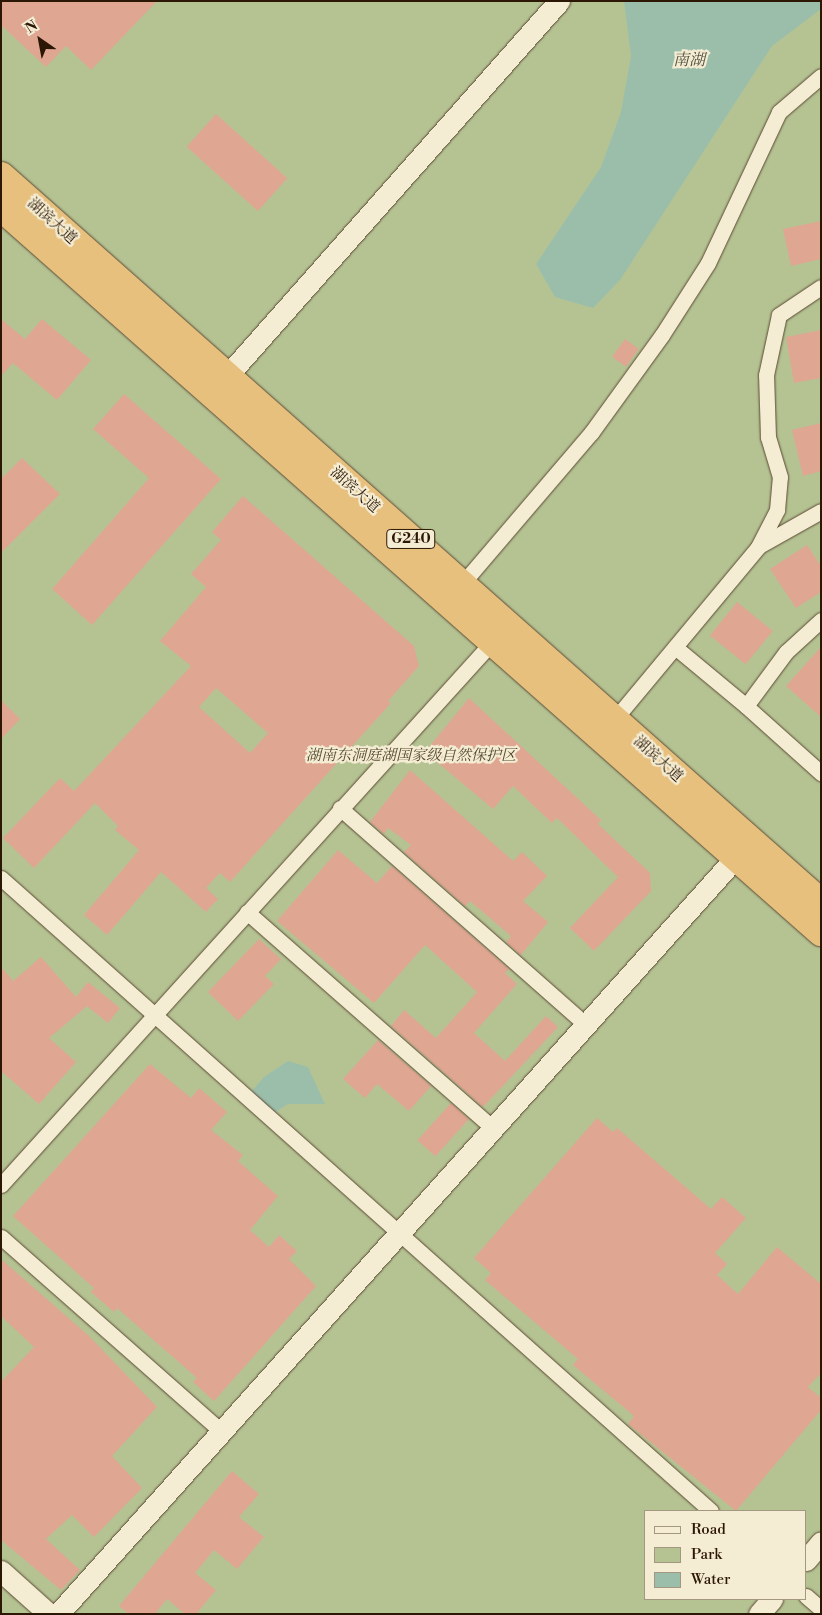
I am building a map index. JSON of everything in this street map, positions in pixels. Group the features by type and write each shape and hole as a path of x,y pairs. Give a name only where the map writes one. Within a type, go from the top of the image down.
{"highway":[{"name":"湖滨大道","path":"1,176 821,903"},
{"name":"湖滨大道","path":"2,208 821,932"}],"street":[{"path":"227,376 559,1"},
{"path":"462,584 551,483 657,342 708,263 779,112 821,76"},
{"path":"614,720 758,547 777,510 780,477 768,437 766,375 779,315 821,287"},
{"path":"758,547 821,511"},
{"path":"746,706 786,652 821,620"},
{"path":"1,1185 493,641"},
{"path":"675,647 821,772"},
{"path":"340,808 586,1025"},
{"path":"58,1614 736,857"},
{"path":"1,878 710,1510"},
{"path":"246,912 494,1128"},
{"path":"1,1237 221,1431"},
{"path":"807,1559 821,1542"},
{"path":"1,1571 49,1614"},
{"path":"807,1597 821,1609"},
{"path":"759,1614 771,1600"}],"green space":[{"name":"湖南东洞庭湖国家级自然保护区","path":"1,1 821,1 821,1614 1,1614"}],"water":[{"name":"南湖","path":"624,1 821,1 821,9 772,46 620,280 593,308 555,297 536,264 601,167 621,112 631,56"},
{"path":"288,1061 308,1067 325,1104 288,1104 261,1121 247,1097 264,1077"}],"building":[{"path":"1,1 157,1 91,70 66,46 46,67 1,25"},
{"path":"216,114 287,178 258,211 187,147"},
{"path":"821,221 821,259 791,266 783,229"},
{"path":"1,319 25,339 42,319 91,360 57,400 13,363 1,376"},
{"path":"821,330 821,378 794,383 786,337"},
{"path":"625,339 639,349 626,367 612,357"},
{"path":"124,394 221,479 92,625 52,589 149,478 93,429"},
{"path":"821,423 821,471 803,476 792,430"},
{"path":"22,458 60,494 1,553 1,479"},
{"path":"243,496 414,646 419,666 388,701 391,703 230,882 220,873 206,888 218,899 206,912 161,872 107,935 84,915 139,850 115,830 118,826 95,803 34,868 3,838 60,778 74,791 191,666 160,641 206,587 191,574 221,540 212,532","holes":["216,688 268,733 250,753 199,707"]},
{"path":"807,545 821,566 821,592 796,608 770,569"},
{"path":"737,602 773,631 746,664 710,635"},
{"path":"821,647 821,717 786,686"},
{"path":"469,698 601,820 598,824 650,873 651,891 594,951 570,928 618,877 557,818 552,823 513,786 493,809 425,752"},
{"path":"1,700 20,719 1,739"},
{"path":"410,770 513,861 522,852 547,876 523,901 548,922 521,955 506,942 511,936 470,901 465,906 404,852 411,845 388,828 384,834 370,822"},
{"path":"338,850 377,883 392,866 509,969 505,973 517,984 474,1033 505,1061 546,1016 558,1027 483,1107 391,1026 404,1010 436,1038 477,992 425,945 374,1003 277,921"},
{"path":"259,939 281,959 265,976 274,984 238,1021 208,992"},
{"path":"41,957 76,997 88,982 120,1008 108,1023 87,1006 49,1038 76,1062 39,1104 1,1071 1,967 13,981"},
{"path":"378,1040 431,1086 409,1111 377,1084 365,1098 343,1079"},
{"path":"150,1064 191,1098 199,1088 227,1112 211,1130 243,1155 238,1161 278,1196 250,1230 269,1247 279,1235 297,1251 289,1259 316,1286 214,1401 193,1382 197,1378 117,1308 114,1312 91,1292 94,1288 13,1216"},
{"path":"451,1103 469,1119 435,1156 418,1140"},
{"path":"597,1118 613,1132 617,1128 711,1209 722,1197 746,1218 715,1253 727,1264 717,1275 738,1294 777,1247 821,1284 821,1373 808,1387 821,1398 821,1410 737,1510 735,1510 628,1424 634,1416 573,1365 578,1359 485,1280 491,1273 474,1258"},
{"path":"1,1259 89,1336 157,1407 112,1456 142,1488 94,1537 72,1515 46,1539 80,1570 61,1590 1,1540 1,1382 34,1347 1,1316"},
{"path":"232,1471 259,1494 239,1517 264,1537 237,1569 214,1550 195,1573 216,1590 196,1614 185,1614 167,1599 155,1614 129,1614 119,1606"}]}
